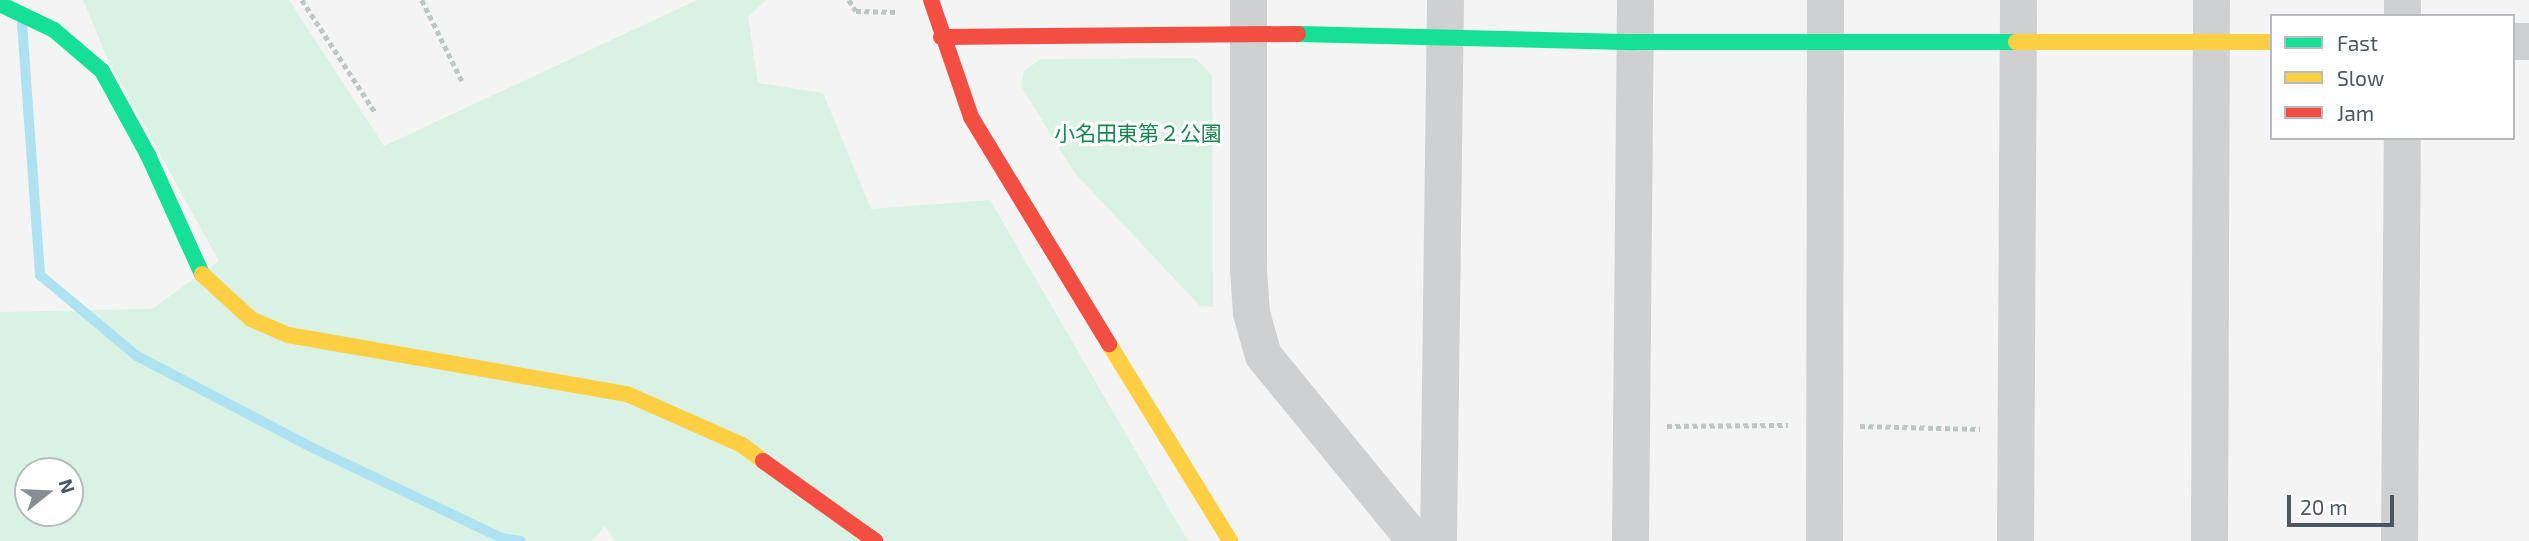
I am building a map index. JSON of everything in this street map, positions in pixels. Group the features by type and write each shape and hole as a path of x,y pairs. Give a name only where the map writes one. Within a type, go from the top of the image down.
{"street":[{"path":"1438,541 1445,0"},
{"path":"1630,541 1636,0"},
{"path":"1824,541 1825,0"},
{"path":"2015,541 2018,0"},
{"path":"2210,541 2211,0"},
{"path":"0,4 45,27 102,71 148,155 201,273 223,298 251,319 288,335 627,394 741,445 875,541"},
{"path":"932,6 971,117 1230,541"},
{"path":"941,37 1247,17 1445,38 1635,42 2270,42"},
{"path":"1247,17 1248,269 1251,313 1263,355 1415,541"},
{"path":"2399,541 2402,140"}],"path":[{"path":"302,0 374,112"},
{"path":"422,0 463,83"},
{"path":"849,0 856,11 932,6"}],"green space":[{"path":"83,0 289,0 384,146 697,0 766,0 748,17 758,83 823,93 871,209 990,200 1188,541 615,541 605,526 592,541 0,541 0,312 152,309 219,261 109,62"},
{"name":"小名田東第２公園","path":"1195,58 1212,75 1213,307 1200,306 1074,172 1021,86 1024,71 1041,59"}],"waterway":[{"path":"22,23 40,275 137,356 313,448 502,538 521,541"}],"traffic: fast":[{"path":"0,4 54,30 102,71 148,155 202,274"},
{"path":"1298,34 1635,42 2016,42"}],"traffic: slow":[{"path":"2016,42 2270,42"},
{"path":"202,274 251,319 288,335 627,394 742,445 763,461"},
{"path":"1109,344 1230,541"}],"traffic: jam":[{"path":"931,0 971,117 1109,344"},
{"path":"941,37 1298,34"},
{"path":"763,461 875,541"}]}
